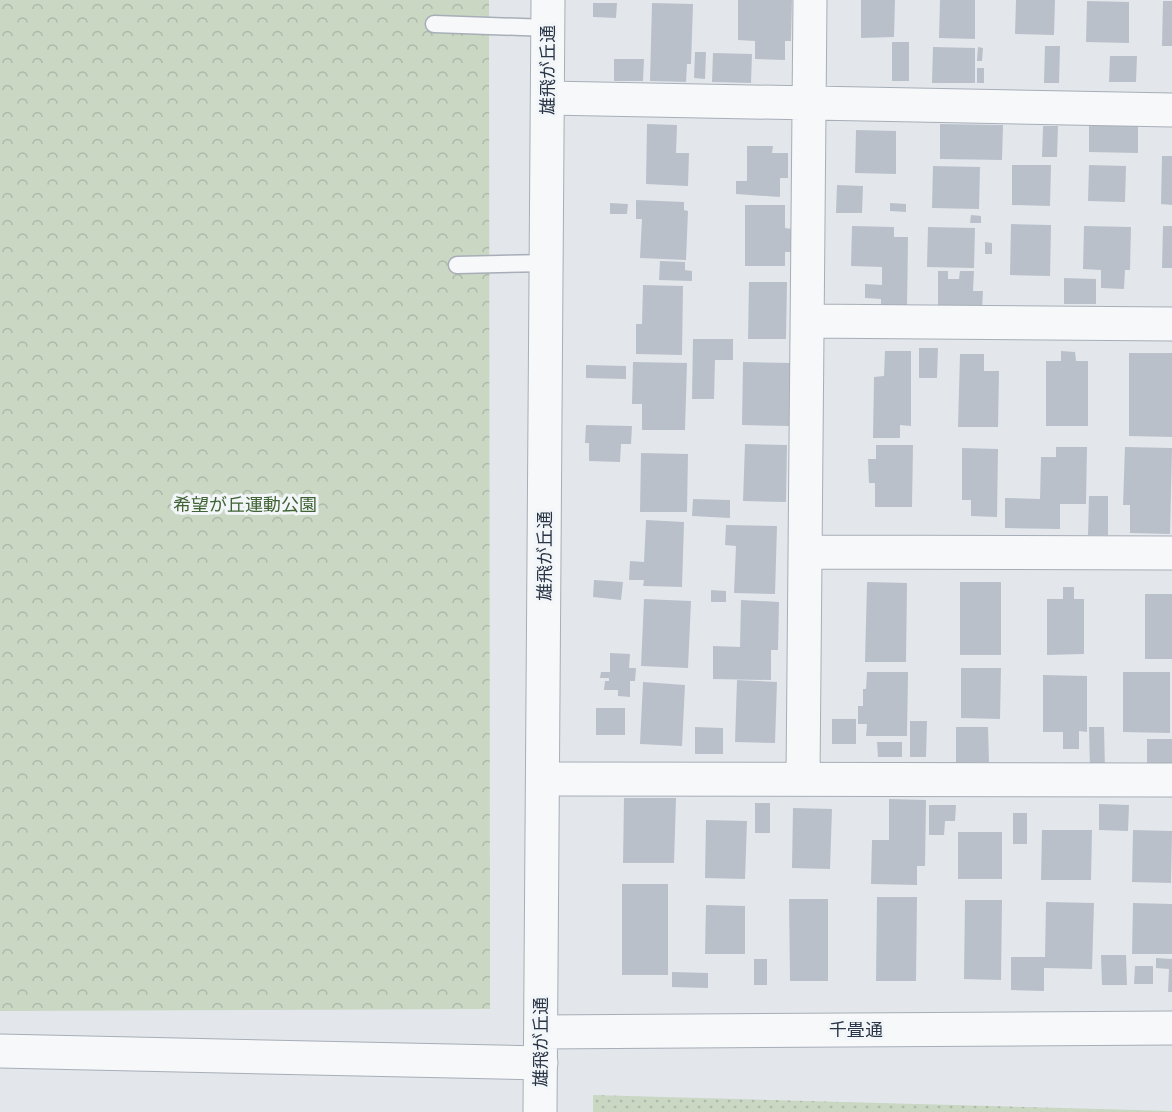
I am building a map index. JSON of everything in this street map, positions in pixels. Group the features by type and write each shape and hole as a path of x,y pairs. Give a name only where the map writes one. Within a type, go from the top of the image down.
{"street":[{"path":"802,779 810,0"},
{"name":"雄飛が丘通","path":"540,1112 548,14"},
{"path":"548,98 1172,110"},
{"path":"807,321 1172,324"},
{"path":"805,552 1172,553"},
{"path":"543,779 1172,780"},
{"name":"千畳通","path":"0,1050 541,1047 1172,1028"}],"lane":[{"path":"434,24 548,14"},
{"path":"457,265 547,263"}],"green space":[{"name":"希望が丘運動公園","path":"0,0 489,0 490,1009 0,1011"},
{"path":"593,1095 1172,1111 1172,1112 593,1112"}],"building":[{"path":"738,0 792,0 791,41 785,41 785,60 755,59 755,41 738,40"},
{"path":"861,0 895,0 894,37 861,38"},
{"path":"940,0 975,0 975,39 939,38"},
{"path":"1016,0 1055,0 1054,35 1015,34"},
{"path":"1087,1 1129,2 1129,43 1086,42"},
{"path":"1163,1 1172,1 1172,46 1162,46"},
{"path":"593,3 617,3 616,18 593,17"},
{"path":"652,3 693,4 691,64 687,64 686,82 650,81"},
{"path":"892,42 909,42 909,81 892,81"},
{"path":"1045,46 1060,46 1059,83 1044,83"},
{"path":"933,47 975,48 975,83 932,83"},
{"path":"978,47 983,48 982,61 977,61"},
{"path":"695,52 706,52 705,79 694,78"},
{"path":"713,53 752,54 751,83 712,82"},
{"path":"1110,56 1137,56 1136,82 1109,82"},
{"path":"614,59 644,59 643,81 614,81"},
{"path":"977,68 984,68 984,83 977,83"},
{"path":"1089,123 1138,125 1138,153 1089,152"},
{"path":"647,124 677,125 676,153 689,153 688,186 646,184"},
{"path":"940,124 1003,125 1002,160 940,159"},
{"path":"1043,126 1058,126 1057,157 1042,157"},
{"path":"856,130 896,131 896,174 855,173"},
{"path":"747,146 773,146 772,153 788,153 788,178 780,178 780,197 736,194 736,181 747,181"},
{"path":"1162,156 1172,156 1172,205 1161,204"},
{"path":"1012,165 1051,165 1050,206 1012,205"},
{"path":"1089,165 1126,166 1125,202 1088,201"},
{"path":"933,166 980,167 979,209 932,208"},
{"path":"837,185 863,186 862,213 836,213"},
{"path":"636,200 684,202 684,210 688,211 686,260 640,258 642,219 636,219"},
{"path":"610,203 628,204 627,214 610,214"},
{"path":"890,203 906,204 906,212 890,211"},
{"path":"745,205 785,205 785,228 792,229 792,252 785,252 785,266 745,266"},
{"path":"971,215 981,216 981,223 970,223"},
{"path":"1011,224 1051,225 1050,276 1010,275"},
{"path":"852,226 894,227 894,237 908,237 907,308 881,307 881,299 865,298 865,284 882,285 882,267 851,266"},
{"path":"1084,226 1131,227 1130,270 1125,270 1124,289 1101,288 1101,270 1083,269"},
{"path":"1163,226 1172,226 1172,268 1162,268"},
{"path":"928,227 975,228 974,268 927,267"},
{"path":"985,242 992,243 992,254 985,254"},
{"path":"660,261 685,262 685,270 692,271 692,281 659,280"},
{"path":"938,271 948,271 948,279 959,279 960,271 974,271 973,291 983,291 982,309 938,308"},
{"path":"1064,278 1096,279 1096,304 1064,304"},
{"path":"749,282 787,282 786,339 748,339"},
{"path":"643,285 683,286 682,355 636,354 636,324 642,324"},
{"path":"693,339 733,339 733,360 715,360 714,399 692,399"},
{"path":"919,348 938,348 937,378 919,378"},
{"path":"885,351 911,351 911,426 900,425 900,438 873,438 874,377 884,376"},
{"path":"1061,351 1075,352 1076,361 1088,361 1088,426 1046,426 1046,361 1061,361"},
{"path":"1129,353 1172,353 1172,437 1129,436"},
{"path":"960,354 984,354 984,371 999,371 998,427 958,427"},
{"path":"633,362 687,363 685,430 642,430 642,404 632,404"},
{"path":"743,362 791,363 790,426 742,425"},
{"path":"586,365 626,366 626,379 586,378"},
{"path":"586,425 632,426 631,444 621,444 620,462 589,461 589,443 585,443"},
{"path":"745,444 787,445 786,502 743,501"},
{"path":"876,445 913,445 912,507 875,507 875,483 869,483 868,459 876,459"},
{"path":"1056,447 1087,447 1086,504 1060,504 1060,529 1005,528 1005,498 1040,499 1041,457 1056,457"},
{"path":"1125,447 1172,448 1170,534 1130,533 1130,505 1123,505"},
{"path":"962,448 998,449 997,517 971,516 971,500 962,500"},
{"path":"641,453 688,454 687,512 640,512"},
{"path":"1089,496 1108,496 1108,535 1088,535"},
{"path":"693,499 730,500 730,518 692,516"},
{"path":"646,520 684,522 682,587 643,586 644,580 629,580 630,561 644,562"},
{"path":"726,525 777,526 775,594 734,593 736,546 725,545"},
{"path":"594,580 623,582 621,600 593,597"},
{"path":"867,582 907,583 906,662 865,662"},
{"path":"960,582 1001,582 1001,655 960,655"},
{"path":"1063,587 1074,587 1074,599 1084,599 1084,654 1047,655 1047,599 1063,599"},
{"path":"711,590 726,591 726,602 711,602"},
{"path":"1145,594 1172,594 1172,659 1145,659"},
{"path":"644,599 691,601 688,668 641,666"},
{"path":"741,600 779,602 778,650 771,650 771,680 713,679 713,646 740,647"},
{"path":"610,653 630,654 629,668 636,668 635,681 630,681 630,697 618,696 618,690 604,690 605,681 609,681 609,678 600,678 601,672 610,672"},
{"path":"961,668 1001,668 1000,719 961,718"},
{"path":"867,672 908,672 907,736 866,736 867,724 858,724 858,706 863,706 863,689 866,689"},
{"path":"1123,672 1170,672 1170,733 1123,732"},
{"path":"1043,675 1087,676 1087,732 1079,731 1079,749 1063,749 1063,732 1043,732"},
{"path":"737,680 777,682 775,743 735,742"},
{"path":"643,682 685,685 682,746 640,744"},
{"path":"596,708 625,708 625,735 596,735"},
{"path":"832,719 856,719 856,744 832,744"},
{"path":"910,721 927,721 926,757 910,757"},
{"path":"695,727 723,728 723,754 695,754"},
{"path":"956,727 988,727 989,762 956,763"},
{"path":"1089,727 1104,727 1105,770 1090,770"},
{"path":"1147,739 1172,739 1172,768 1147,767"},
{"path":"877,742 902,742 902,757 878,757"},
{"path":"624,798 676,798 674,863 623,863"},
{"path":"889,799 926,800 925,866 917,866 917,885 871,884 872,840 889,840"},
{"path":"755,803 770,803 770,833 755,833"},
{"path":"1099,804 1129,805 1128,831 1099,830"},
{"path":"929,805 956,805 955,821 945,821 944,835 929,835"},
{"path":"793,808 832,809 830,869 792,868"},
{"path":"1013,813 1027,813 1027,844 1013,844"},
{"path":"706,820 747,821 745,879 705,878"},
{"path":"1042,830 1092,830 1091,880 1041,880"},
{"path":"1133,830 1172,831 1171,883 1132,882"},
{"path":"958,832 1002,832 1002,879 958,879"},
{"path":"622,884 668,884 668,975 622,975"},
{"path":"877,897 917,897 916,981 876,981"},
{"path":"789,899 828,899 828,981 790,981"},
{"path":"965,900 1002,900 1001,980 964,979"},
{"path":"1046,902 1094,903 1092,969 1044,968 1044,991 1011,990 1011,957 1045,957"},
{"path":"1133,903 1172,904 1172,954 1132,954"},
{"path":"706,905 745,906 745,954 705,954"},
{"path":"1101,955 1126,955 1127,985 1102,985"},
{"path":"1156,958 1172,959 1172,992 1168,992 1169,969 1156,968"},
{"path":"754,959 767,959 767,985 754,985"},
{"path":"1135,966 1153,966 1153,984 1134,984"},
{"path":"672,972 708,973 708,988 672,987"}]}
